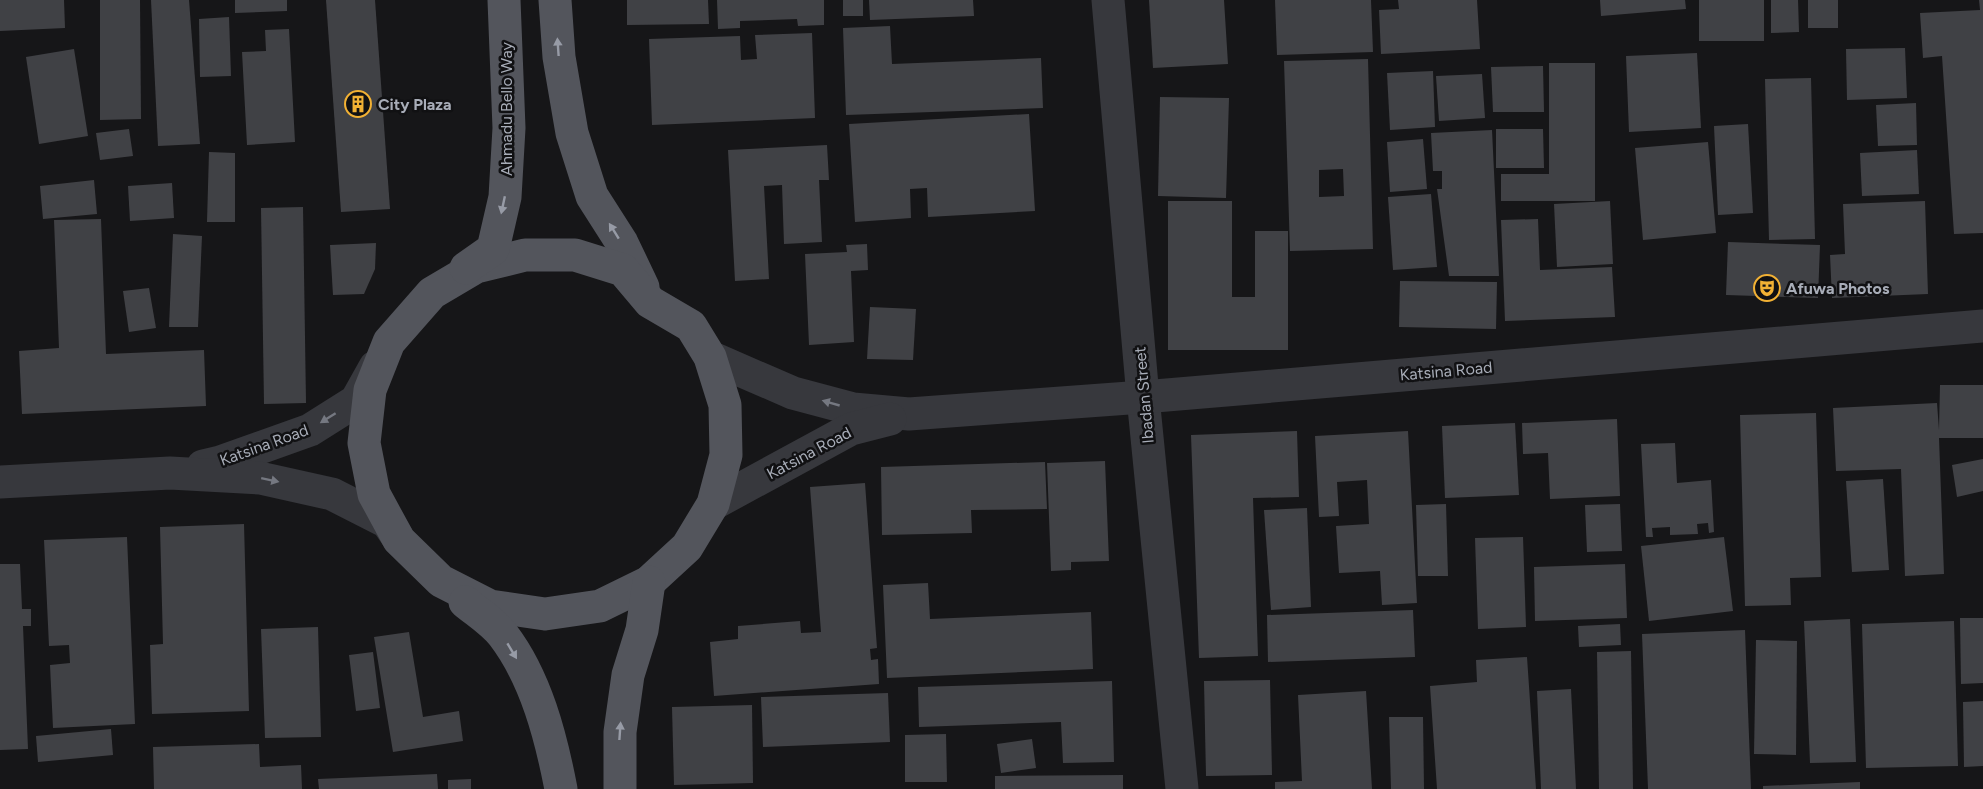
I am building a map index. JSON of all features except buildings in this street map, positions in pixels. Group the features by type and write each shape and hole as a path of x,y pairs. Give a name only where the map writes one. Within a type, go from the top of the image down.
{"main road":[{"name":"Ahmadu Bello Way","path":"432,293 493,249 505,197 509,128 504,0"},
{"path":"555,0 564,89 572,132 585,175 592,196 622,243 650,302"},
{"path":"441,581 490,606 545,614 600,606 649,582 687,547 713,504 726,455 725,405 710,357 691,326 650,302 623,270 575,255 525,255 476,267 432,293 389,342 370,390 364,443 374,494 399,540 441,581 502,634 530,681 552,743 561,789"},
{"path":"620,789 620,732 626,686 642,630 649,582"}],"street":[{"name":"Ibadan Street","path":"1108,0 1143,397 1182,789"},
{"name":"Katsina Road","path":"710,357 793,393 853,409 909,414 1143,397 1983,326"},
{"name":"Katsina Road","path":"170,473 220,462 309,430 356,401 389,342"},
{"name":"Katsina Road","path":"713,504 851,429 909,414"},
{"name":"Katsina Road","path":"0,482 170,473 260,478 332,494 387,522 399,540"}],"place":[{"name":"City Plaza","path":"358,104"},
{"name":"Afuwa Photos","path":"1767,288"}]}
